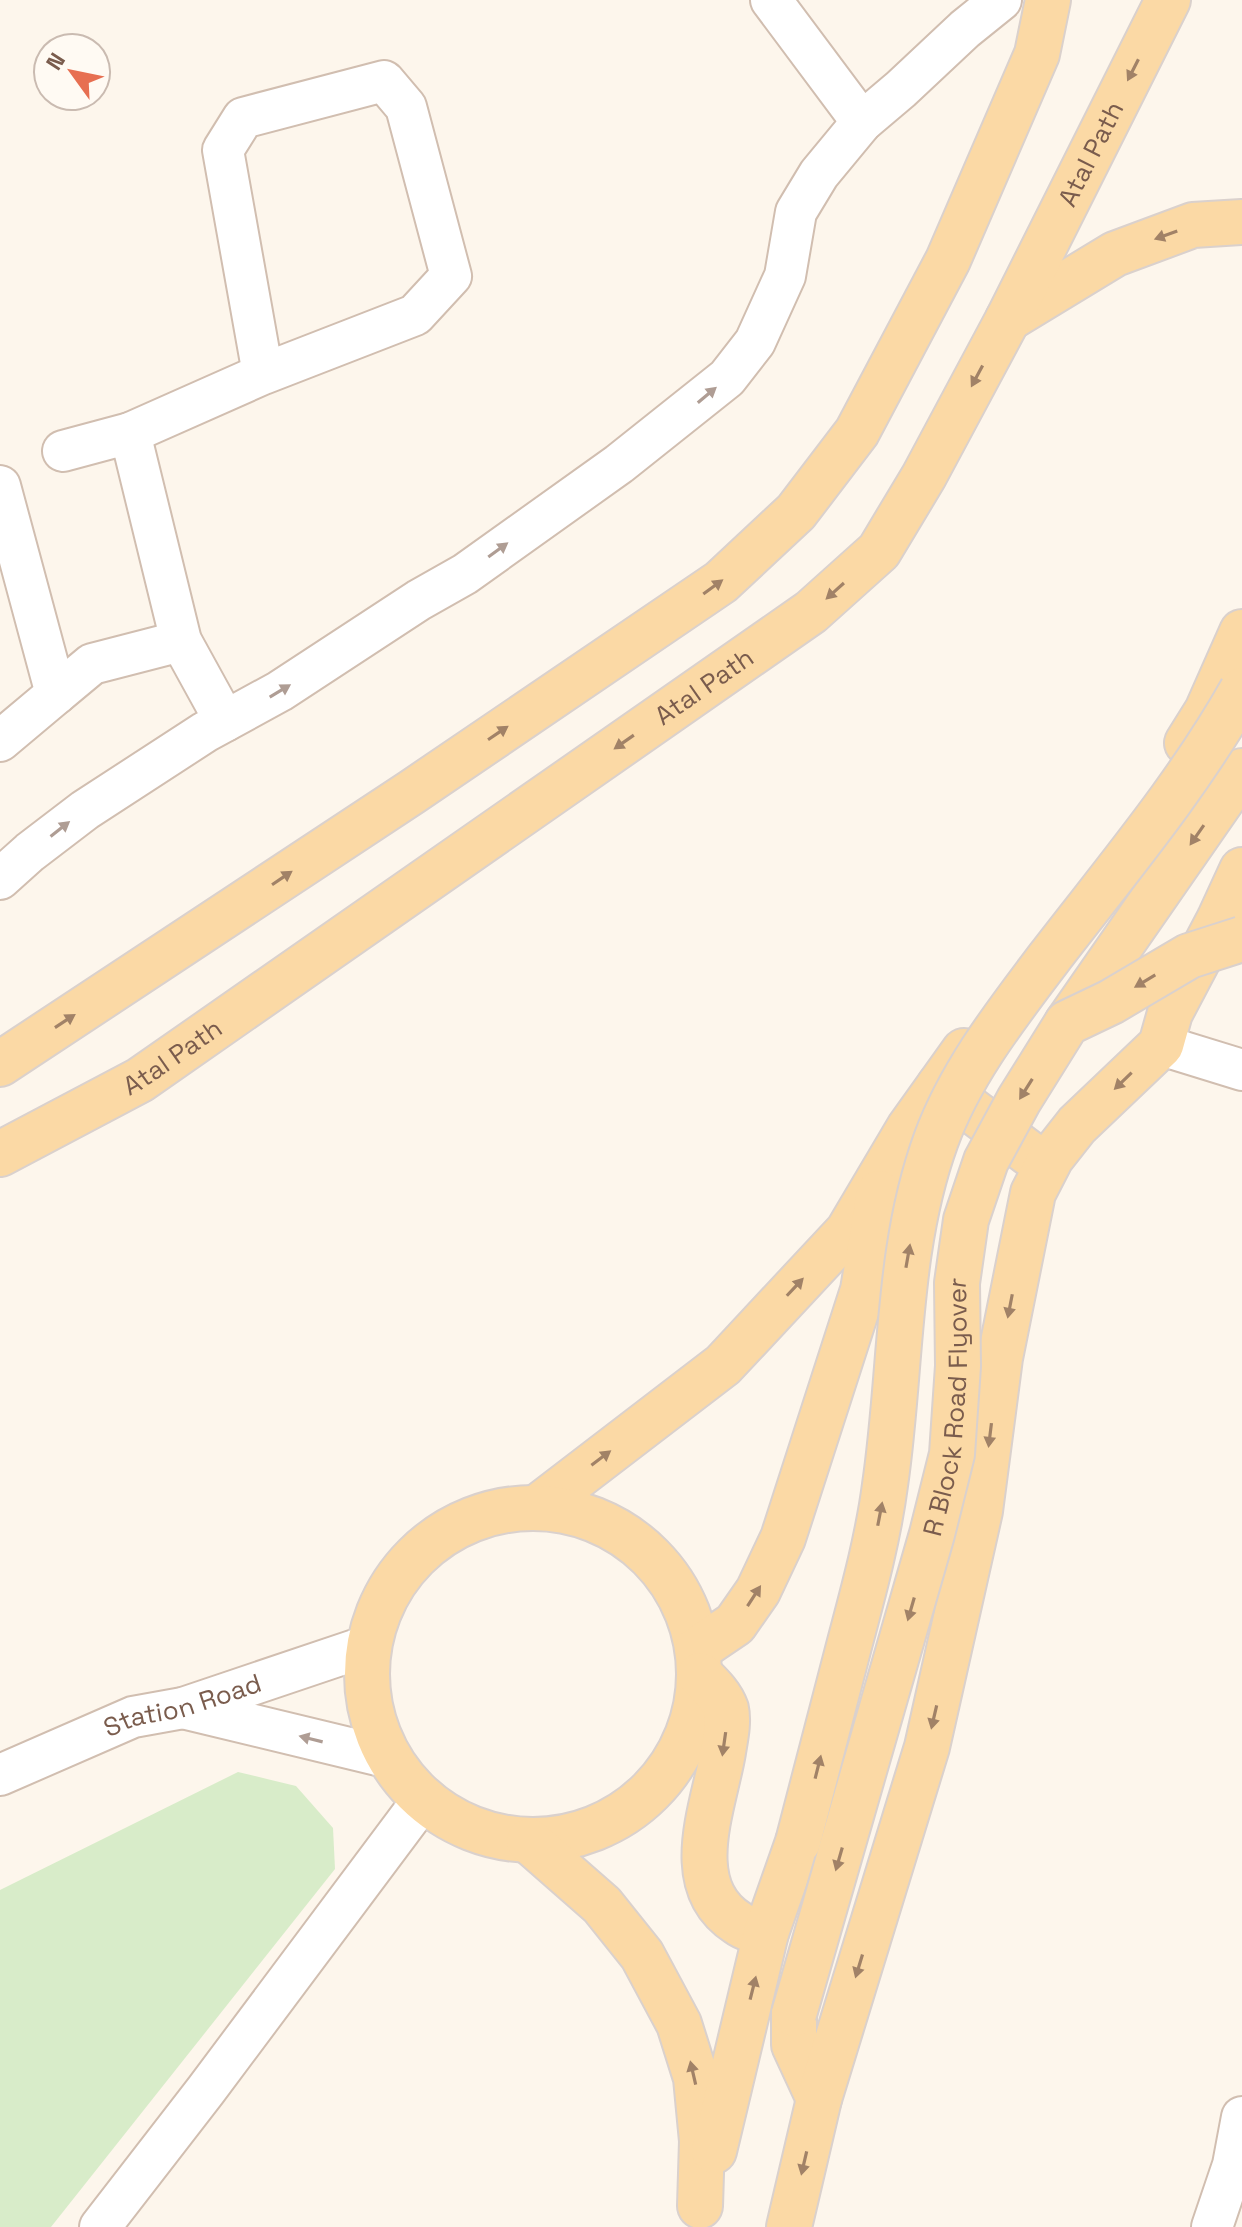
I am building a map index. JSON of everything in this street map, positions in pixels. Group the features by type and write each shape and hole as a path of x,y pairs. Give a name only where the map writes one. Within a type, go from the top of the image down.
{"main road":[{"path":"0,1064 400,800 721,582 796,512 857,432 948,260 1037,54 1048,0"},
{"name":"Atal Path","path":"0,1154 140,1080 811,612 879,551 931,463 1008,319 1168,0"},
{"path":"1008,319 1094,265 1127,249 1193,225 1242,222"},
{"path":"539,1506 723,1365 848,1231 909,1128 995,1006 1157,792 1207,711 1242,632"},
{"name":"R Block Road Flyover","path":"698,2217 766,1933 798,1842 869,1568 894,1421 906,1268 920,1194 936,1139 964,1080 1000,1023 1169,801 1217,734 1242,690"},
{"name":"R Block Road Flyover","path":"819,2099 794,2045 794,2014 952,1454 958,1366 957,1283 966,1220 986,1161 1019,1100 1067,1023 1241,780"},
{"path":"789,2227 819,2099 927,1747 980,1511 1000,1358 1033,1193 1051,1158 1077,1125 1161,1045 1170,1013 1242,870"},
{"path":"1067,1023 1111,1002 1189,956 1242,939"},
{"path":"939,1086 1047,1166"},
{"path":"766,1933 740,1925 725,1913 711,1894 704,1864 707,1824 726,1736 726,1711 699,1662 680,1593 644,1548 595,1517 539,1506 460,1522 398,1572 367,1646 367,1703 386,1757 422,1801 472,1831 529,1841 581,1834 628,1811 666,1774 691,1727 699,1662 735,1624 758,1591 783,1538 863,1290 882,1173"},
{"path":"529,1841 602,1905 642,1955 679,2024 696,2078 702,2141 698,2217"}],"street":[{"path":"771,0 862,122"},
{"path":"0,879 85,810 465,574 619,464 727,378 755,342 785,276 796,212 819,174 862,122 1001,0"},
{"path":"63,451 130,433 263,374 415,315 451,276 406,107 384,81 243,118 223,150 263,374"},
{"path":"130,433 181,641 225,721"},
{"path":"0,486 56,694"},
{"path":"0,741 92,664 181,641"},
{"path":"1161,1045 1242,1070"},
{"name":"Station Road","path":"0,1775 133,1717 183,1708 367,1646"},
{"path":"183,1708 386,1757"},
{"path":"100,2227 422,1801"},
{"path":"1212,2227 1233,2165 1242,2117"}],"green space":[{"path":"238,1772 296,1786 333,1828 335,1869 51,2227 0,2227 0,1890"}]}
